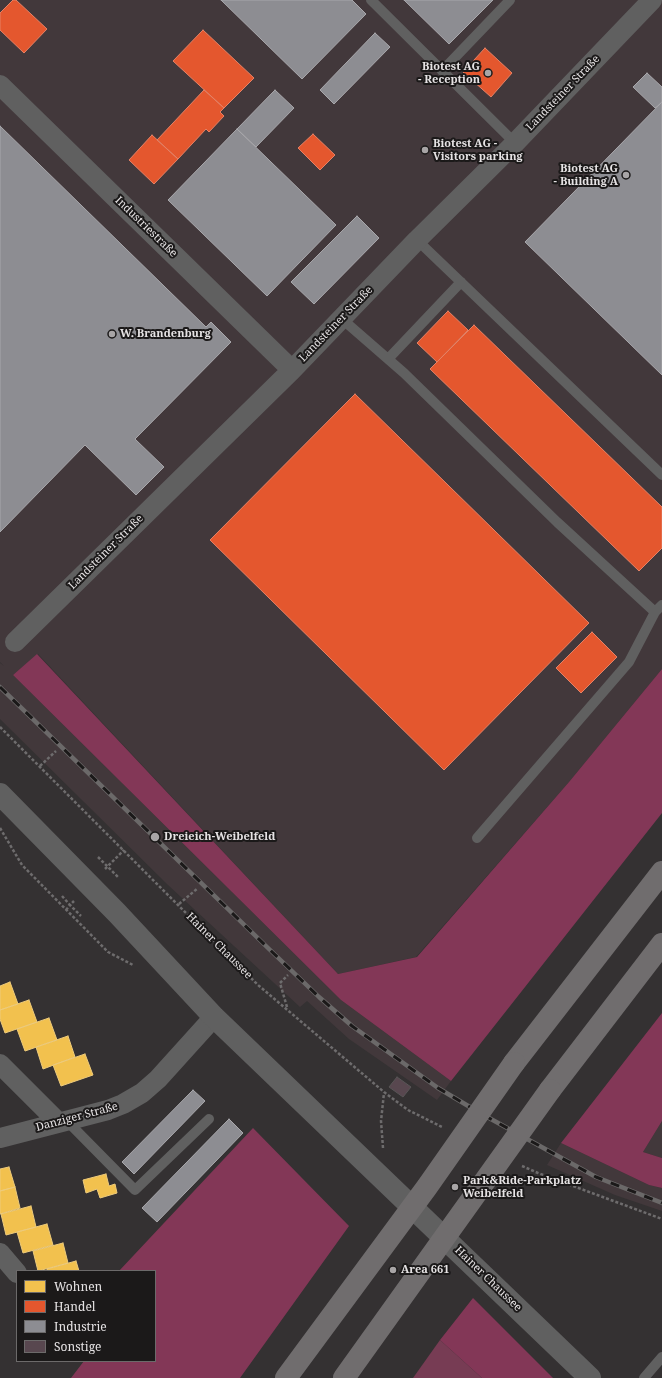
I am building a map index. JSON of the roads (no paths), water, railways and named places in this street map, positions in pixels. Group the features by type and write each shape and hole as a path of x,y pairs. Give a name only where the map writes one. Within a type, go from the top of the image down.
{"highway":[{"path":"286,1378 306,1348 427,1187 514,1063 662,872"},
{"path":"344,1378 550,1090 662,944"}],"street":[{"name":"Landsteiner Straße","path":"15,642 292,370 417,240 515,143 652,0"},
{"name":"Industriestraße","path":"0,85 292,370"},
{"name":"Hainer Chaussee","path":"0,794 117,913 214,1016 590,1378"},
{"name":"Danziger Straße","path":"0,1138 113,1108 142,1093 158,1079 214,1016"},
{"path":"0,1064 63,1122"},
{"path":"0,1253 16,1272"}],"lane":[{"path":"371,0 515,143"},
{"path":"442,71 510,0"},
{"path":"417,240 662,475"},
{"path":"388,359 461,282"},
{"path":"342,319 388,359 558,522 658,608 629,662 477,838"},
{"path":"63,1122 135,1190 209,1119"},
{"path":"644,1378 662,1357"}],"railway":[{"path":"0,687 268,948 319,997 352,1026 438,1088 480,1113 596,1177 662,1203"}],"place":[{"name":"Biotest AG - Reception","path":"488,73"},
{"name":"Biotest AG - Visitors parking","path":"425,150"},
{"name":"Biotest AG - Building A","path":"626,175"},
{"name":"W. Brandenburg","path":"112,334"},
{"name":"Dreieich-Weibelfeld","path":"155,837"},
{"name":"Park&Ride-Parkplatz Weibelfeld","path":"455,1187"},
{"name":"Area 661","path":"393,1270"}]}
